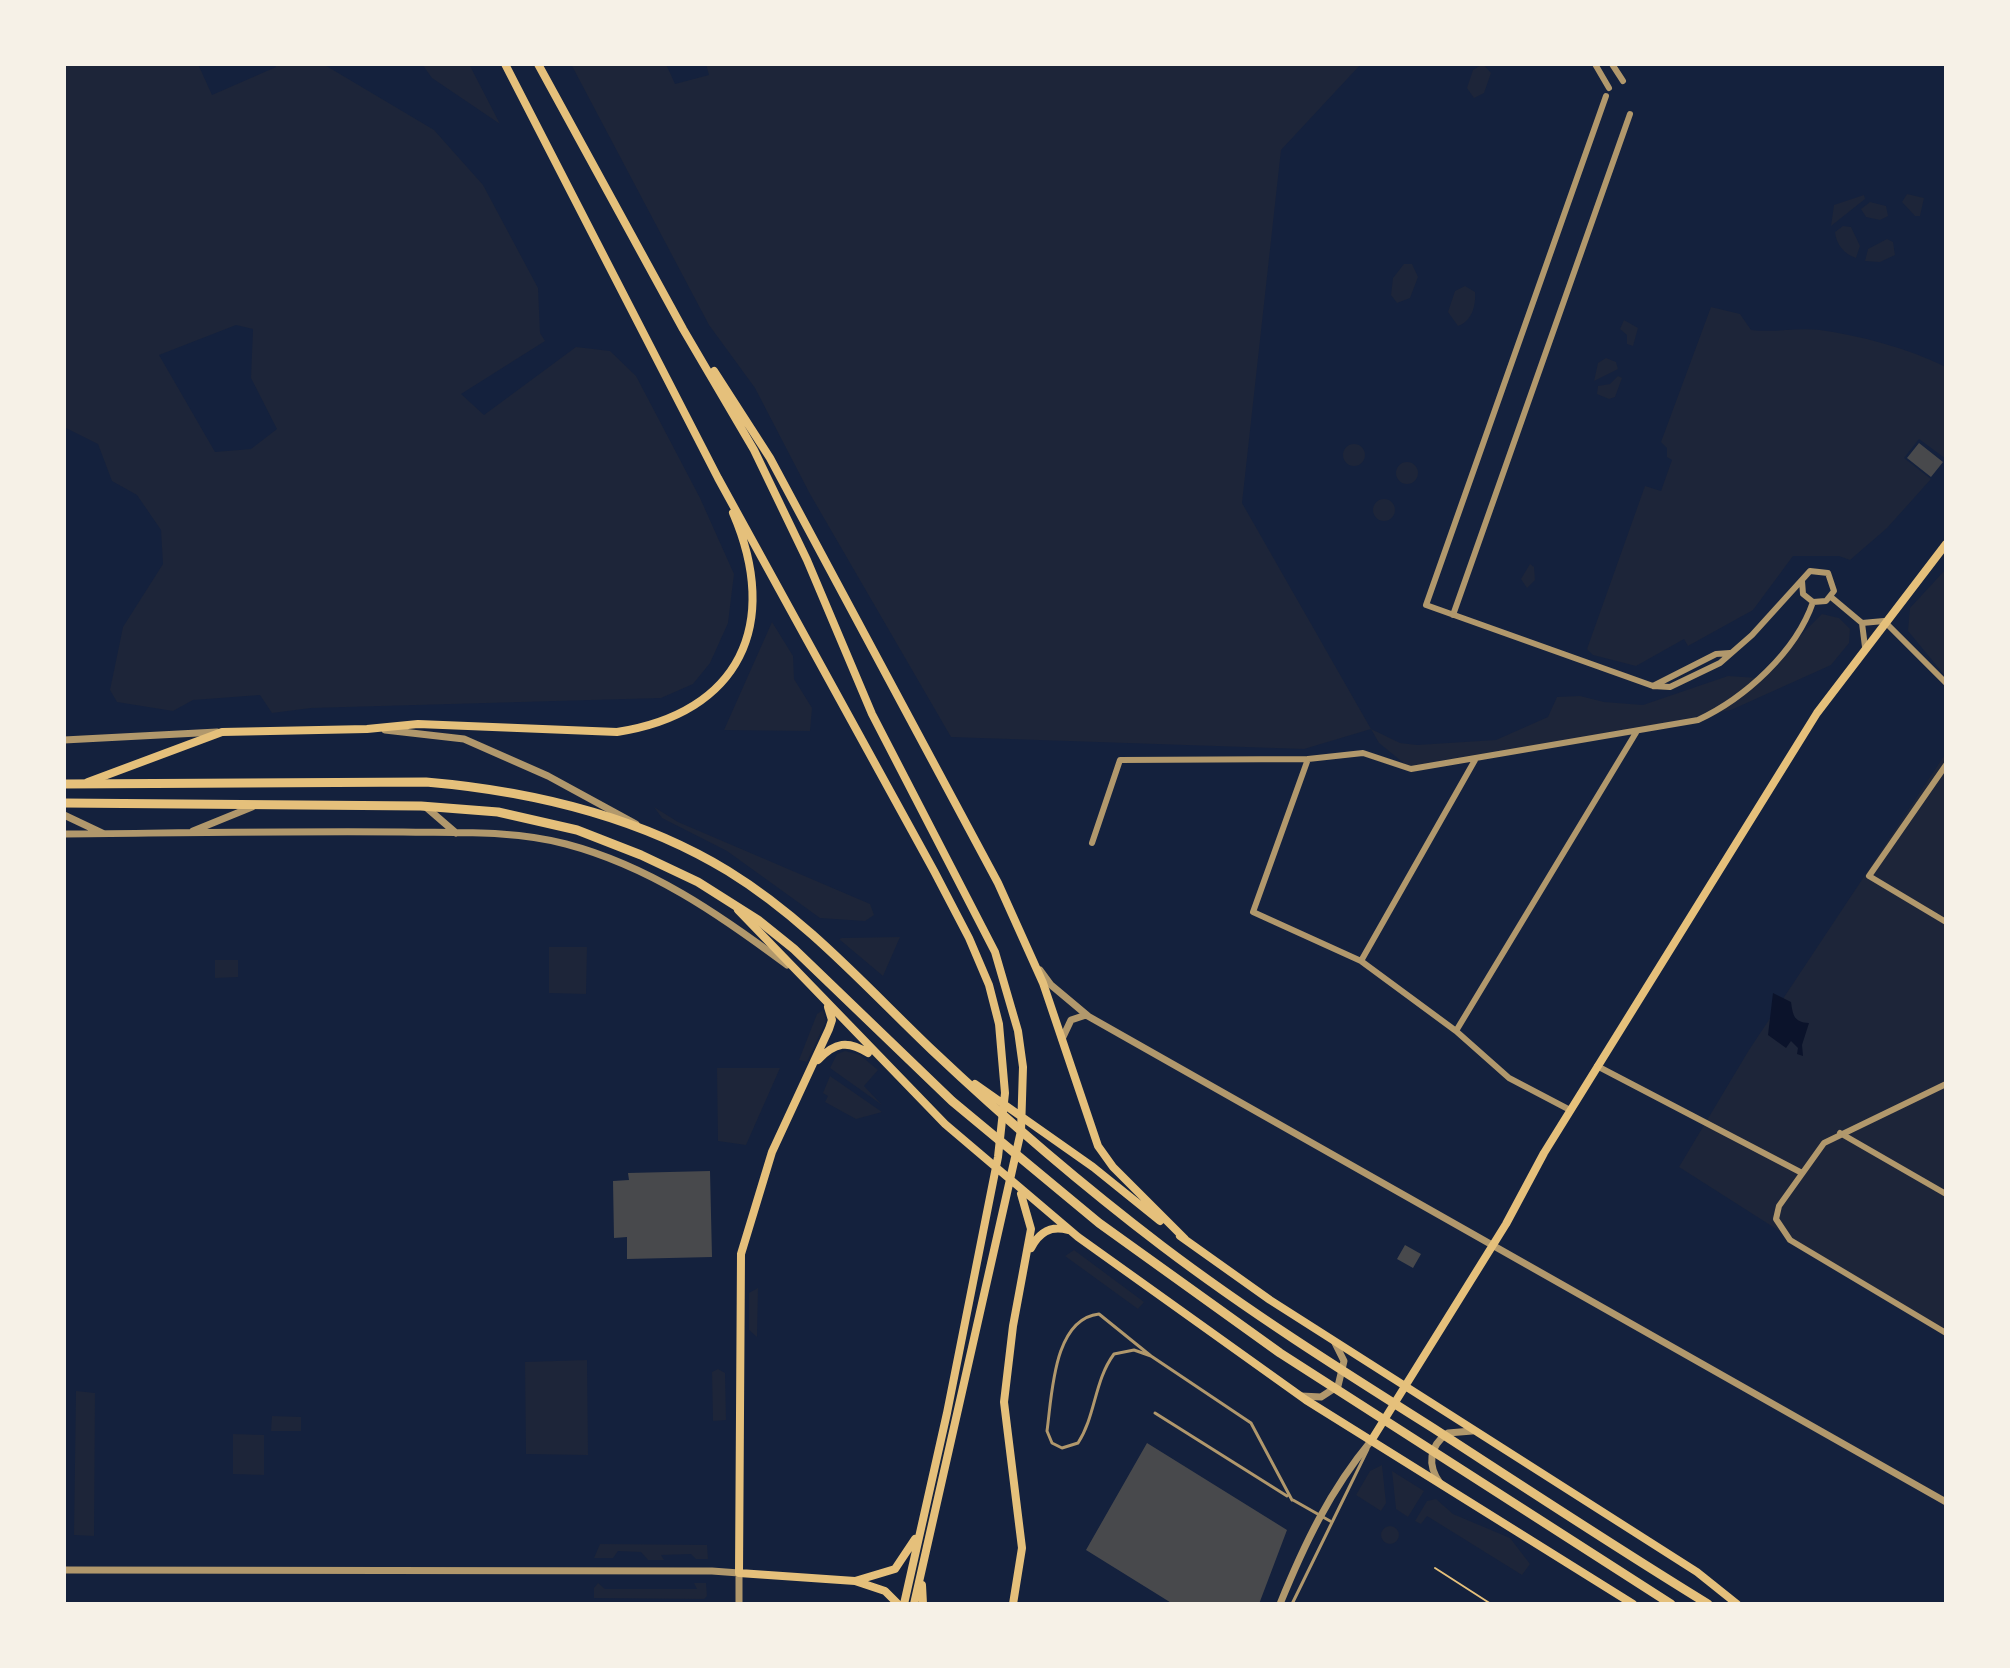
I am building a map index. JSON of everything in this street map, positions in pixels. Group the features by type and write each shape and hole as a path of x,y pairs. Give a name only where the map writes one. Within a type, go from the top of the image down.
{"main road":[{"path":"505,64 718,478 941,884 989,985 999,1024 1004,1070 1003,1121 922,1525 901,1604 885,1591 855,1581 739,1573 741,1254 763,1176 832,1020 821,997"},
{"path":"538,64 780,501 872,714 995,952 1018,1031 1023,1067 1021,1131 914,1604"},
{"path":"683,329 734,400 770,458 926,746 1032,957 1098,1146 1113,1167 1185,1239"},
{"path":"80,784 130,769 222,732 367,729 418,724 617,732 649,727 679,716 703,701 724,680 740,654 754,604 753,573 747,544 718,478"},
{"path":"1371,1441 1492,1246 1570,1110 1817,713 1884,621 1946,544"},
{"path":"64,784 426,782 535,795 651,834 728,871 775,903 830,949 934,1051 1114,1209 1274,1326 1708,1604"},
{"path":"64,803 421,806 498,812 577,830 641,855 716,892 794,949 917,1069 1019,1160 1099,1223 1264,1342 1671,1604"},
{"path":"716,892 755,927 787,965 881,1061 1019,1190 1069,1230 1296,1393 1633,1604"},
{"path":"812,1066 833,1046 845,1043 881,1061"},
{"path":"934,1051 1185,1239 1330,1339 1697,1572 1737,1604"},
{"path":"1013,1604 1022,1548 1004,1402 1013,1326 1031,1229 1028,1208 1019,1190"},
{"path":"1029,1252 1043,1231 1059,1227 1069,1230"},
{"path":"855,1581 895,1569 922,1525"},
{"path":"922,1570 923,1604"}],"street":[{"path":"1595,64 1608,92 1426,605 1653,686 1670,687 1720,663 1810,571 1828,573 1834,585 1831,597"},
{"path":"1612,64 1623,81"},
{"path":"1453,615 1630,114"},
{"path":"1802,581 1803,594 1813,602"},
{"path":"1813,602 1831,597"},
{"path":"1831,597 1862,623 1865,647"},
{"path":"1092,843 1120,760 1308,759 1363,753 1411,769 1698,720 1723,709 1750,687 1806,621 1813,602"},
{"path":"1862,623 1884,621 1946,683"},
{"path":"367,729 436,733 464,739 612,808 651,834"},
{"path":"1456,1031 1637,731"},
{"path":"64,740 222,732"},
{"path":"1308,759 1253,912 1361,961 1456,1031 1509,1078 1570,1110"},
{"path":"1361,961 1475,760"},
{"path":"1946,765 1869,876 1946,922"},
{"path":"183,833 261,804"},
{"path":"421,806 440,817 456,833"},
{"path":"64,815 104,834"},
{"path":"64,834 456,833 547,840 622,863 669,885 723,918 787,965"},
{"path":"1032,957 1051,985 1088,1017 1946,1502"},
{"path":"1061,1042 1071,1020 1088,1017"},
{"path":"1597,1066 1802,1173"},
{"path":"1946,1084 1824,1143 1779,1206 1779,1228 1790,1240 1946,1333"},
{"path":"1840,1133 1946,1194"},
{"path":"1296,1393 1315,1398 1338,1386 1344,1361 1330,1339"},
{"path":"1441,1486 1431,1466 1434,1447 1454,1430 1474,1431"},
{"path":"1280,1604 1320,1515 1342,1476 1371,1441"},
{"path":"64,1570 739,1573 739,1604"}],"lane":[{"path":"1151,1356 1134,1350 1114,1354 1104,1369 1098,1398 1078,1443 1062,1448 1052,1443 1047,1431 1065,1341 1076,1323 1099,1314 1151,1356 1251,1423 1292,1500"},
{"path":"1155,1413 1330,1521"},
{"path":"1292,1604 1371,1441"}],"path":[{"path":"1435,1568 1491,1604"}],"shaded area":[{"path":"64,64 198,64 212,95 276,67 274,64 323,64 434,130 483,185 538,288 540,333 545,341 461,394 484,415 576,347 610,351 636,376 700,498 734,574 728,623 710,663 693,684 661,698 311,708 272,713 260,695 193,700 173,711 117,702 110,690 123,627 163,564 161,530 137,495 112,481 98,444 64,427","holes":["236,325 253,329 251,378 277,429 251,449 215,452 159,355"]},
{"path":"422,64 469,64 500,124 432,78"},
{"path":"571,64 666,64 675,84 709,75 706,64 1361,64 1281,150 1242,503 1371,729 1304,749 951,737 810,494 755,388 709,325"},
{"path":"1483,64 1491,73 1484,93 1474,98 1467,88 1473,70"},
{"path":"1907,194 1924,198 1920,216 1915,216 1902,202"},
{"path":"1864,195 1865,199 1831,226 1834,205"},
{"path":"1870,202 1886,206 1888,216 1880,220 1866,217 1861,209"},
{"path":"1843,226 1851,227 1860,246 1856,258 1844,251 1837,241 1835,232"},
{"path":"1887,239 1893,242 1895,255 1880,262 1865,261 1868,249"},
{"path":"1404,264 1412,264 1418,277 1410,298 1397,303 1391,295 1393,278"},
{"path":"1465,286 1475,292 1475,303 1470,317 1458,326 1448,312 1455,291"},
{"path":"1711,307 1740,314 1751,330 1811,329 1868,339 1946,367 1946,459 1919,439 1904,458 1931,479 1887,528 1850,560 1839,556 1793,556 1753,610 1688,646 1684,639 1636,666 1593,655 1587,649 1645,486 1661,491 1672,460 1667,457 1667,448 1661,442"},
{"path":"1624,320 1638,328 1633,346 1627,344 1627,335 1620,329"},
{"path":"1606,358 1616,362 1618,369 1594,381 1598,363"},
{"path":"1618,376 1622,378 1615,397 1609,399 1597,394 1598,386 1610,384"},
{"path":"1354,444 1362,447 1365,455 1362,463 1354,466 1346,463 1343,455 1346,447"},
{"path":"1407,462 1415,465 1418,473 1415,481 1407,484 1399,481 1396,473 1399,465"},
{"path":"1384,499 1392,502 1395,510 1392,518 1384,521 1376,518 1373,510 1376,502"},
{"path":"1530,564 1534,567 1535,580 1527,588 1521,579"},
{"path":"1946,569 1946,677 1908,631 1910,608"},
{"path":"1822,614 1839,618 1850,629 1849,643 1831,665 1731,710 1486,758 1411,769 1379,743 1371,729 1400,743 1417,745 1496,740 1548,717 1557,697 1580,696 1604,702 1643,705 1728,676 1758,678"},
{"path":"772,622 793,656 794,679 812,708 810,731 724,730"},
{"path":"1946,753 1946,1337 1679,1167 1749,1050"},
{"path":"654,807 678,822 870,904 874,915 865,921 820,918 727,851 662,818"},
{"path":"900,937 883,976 839,939 842,938"},
{"path":"549,947 587,947 586,994 549,993"},
{"path":"215,960 238,960 238,977 215,978"},
{"path":"1773,993 1791,1002 1797,1020 1809,1023 1802,1045 1803,1056 1797,1054 1798,1048 1791,1041 1786,1048 1768,1035"},
{"path":"823,1010 826,1021 807,1062 799,1060 817,1014"},
{"path":"845,1051 860,1055 878,1070 864,1086 882,1105 830,1068 837,1054"},
{"path":"717,1068 780,1068 746,1145 718,1141"},
{"path":"830,1076 882,1112 856,1119 825,1102 828,1096 823,1093"},
{"path":"1074,1250 1144,1302 1138,1309 1065,1256"},
{"path":"758,1288 757,1337 749,1330 749,1293"},
{"path":"587,1360 588,1455 526,1454 525,1362"},
{"path":"718,1369 725,1373 726,1420 713,1421 712,1372"},
{"path":"76,1391 95,1393 94,1536 74,1535"},
{"path":"272,1416 301,1417 301,1431 271,1431"},
{"path":"233,1434 264,1435 264,1475 233,1474"},
{"path":"1382,1465 1386,1503 1381,1511 1356,1495 1370,1471"},
{"path":"1392,1471 1424,1491 1408,1517 1396,1509"},
{"path":"1436,1499 1453,1514 1510,1538 1530,1564 1522,1575 1427,1516 1421,1524 1415,1521 1427,1501"},
{"path":"1390,1526 1399,1535 1390,1544 1381,1535"},
{"path":"600,1544 707,1545 708,1559 696,1559 691,1554 661,1555 664,1560 648,1560 641,1552 618,1551 613,1558 594,1558"},
{"path":"598,1583 605,1589 697,1589 694,1583 706,1583 707,1596 704,1599 594,1598 594,1588"}],"building":[{"path":"1919,443 1943,462 1931,477 1907,458"},
{"path":"710,1171 712,1257 627,1259 627,1237 614,1238 613,1181 629,1180 628,1173"},
{"path":"1405,1245 1421,1254 1413,1268 1397,1259"},
{"path":"1147,1443 1287,1530 1259,1604 1173,1604 1086,1550"}]}
